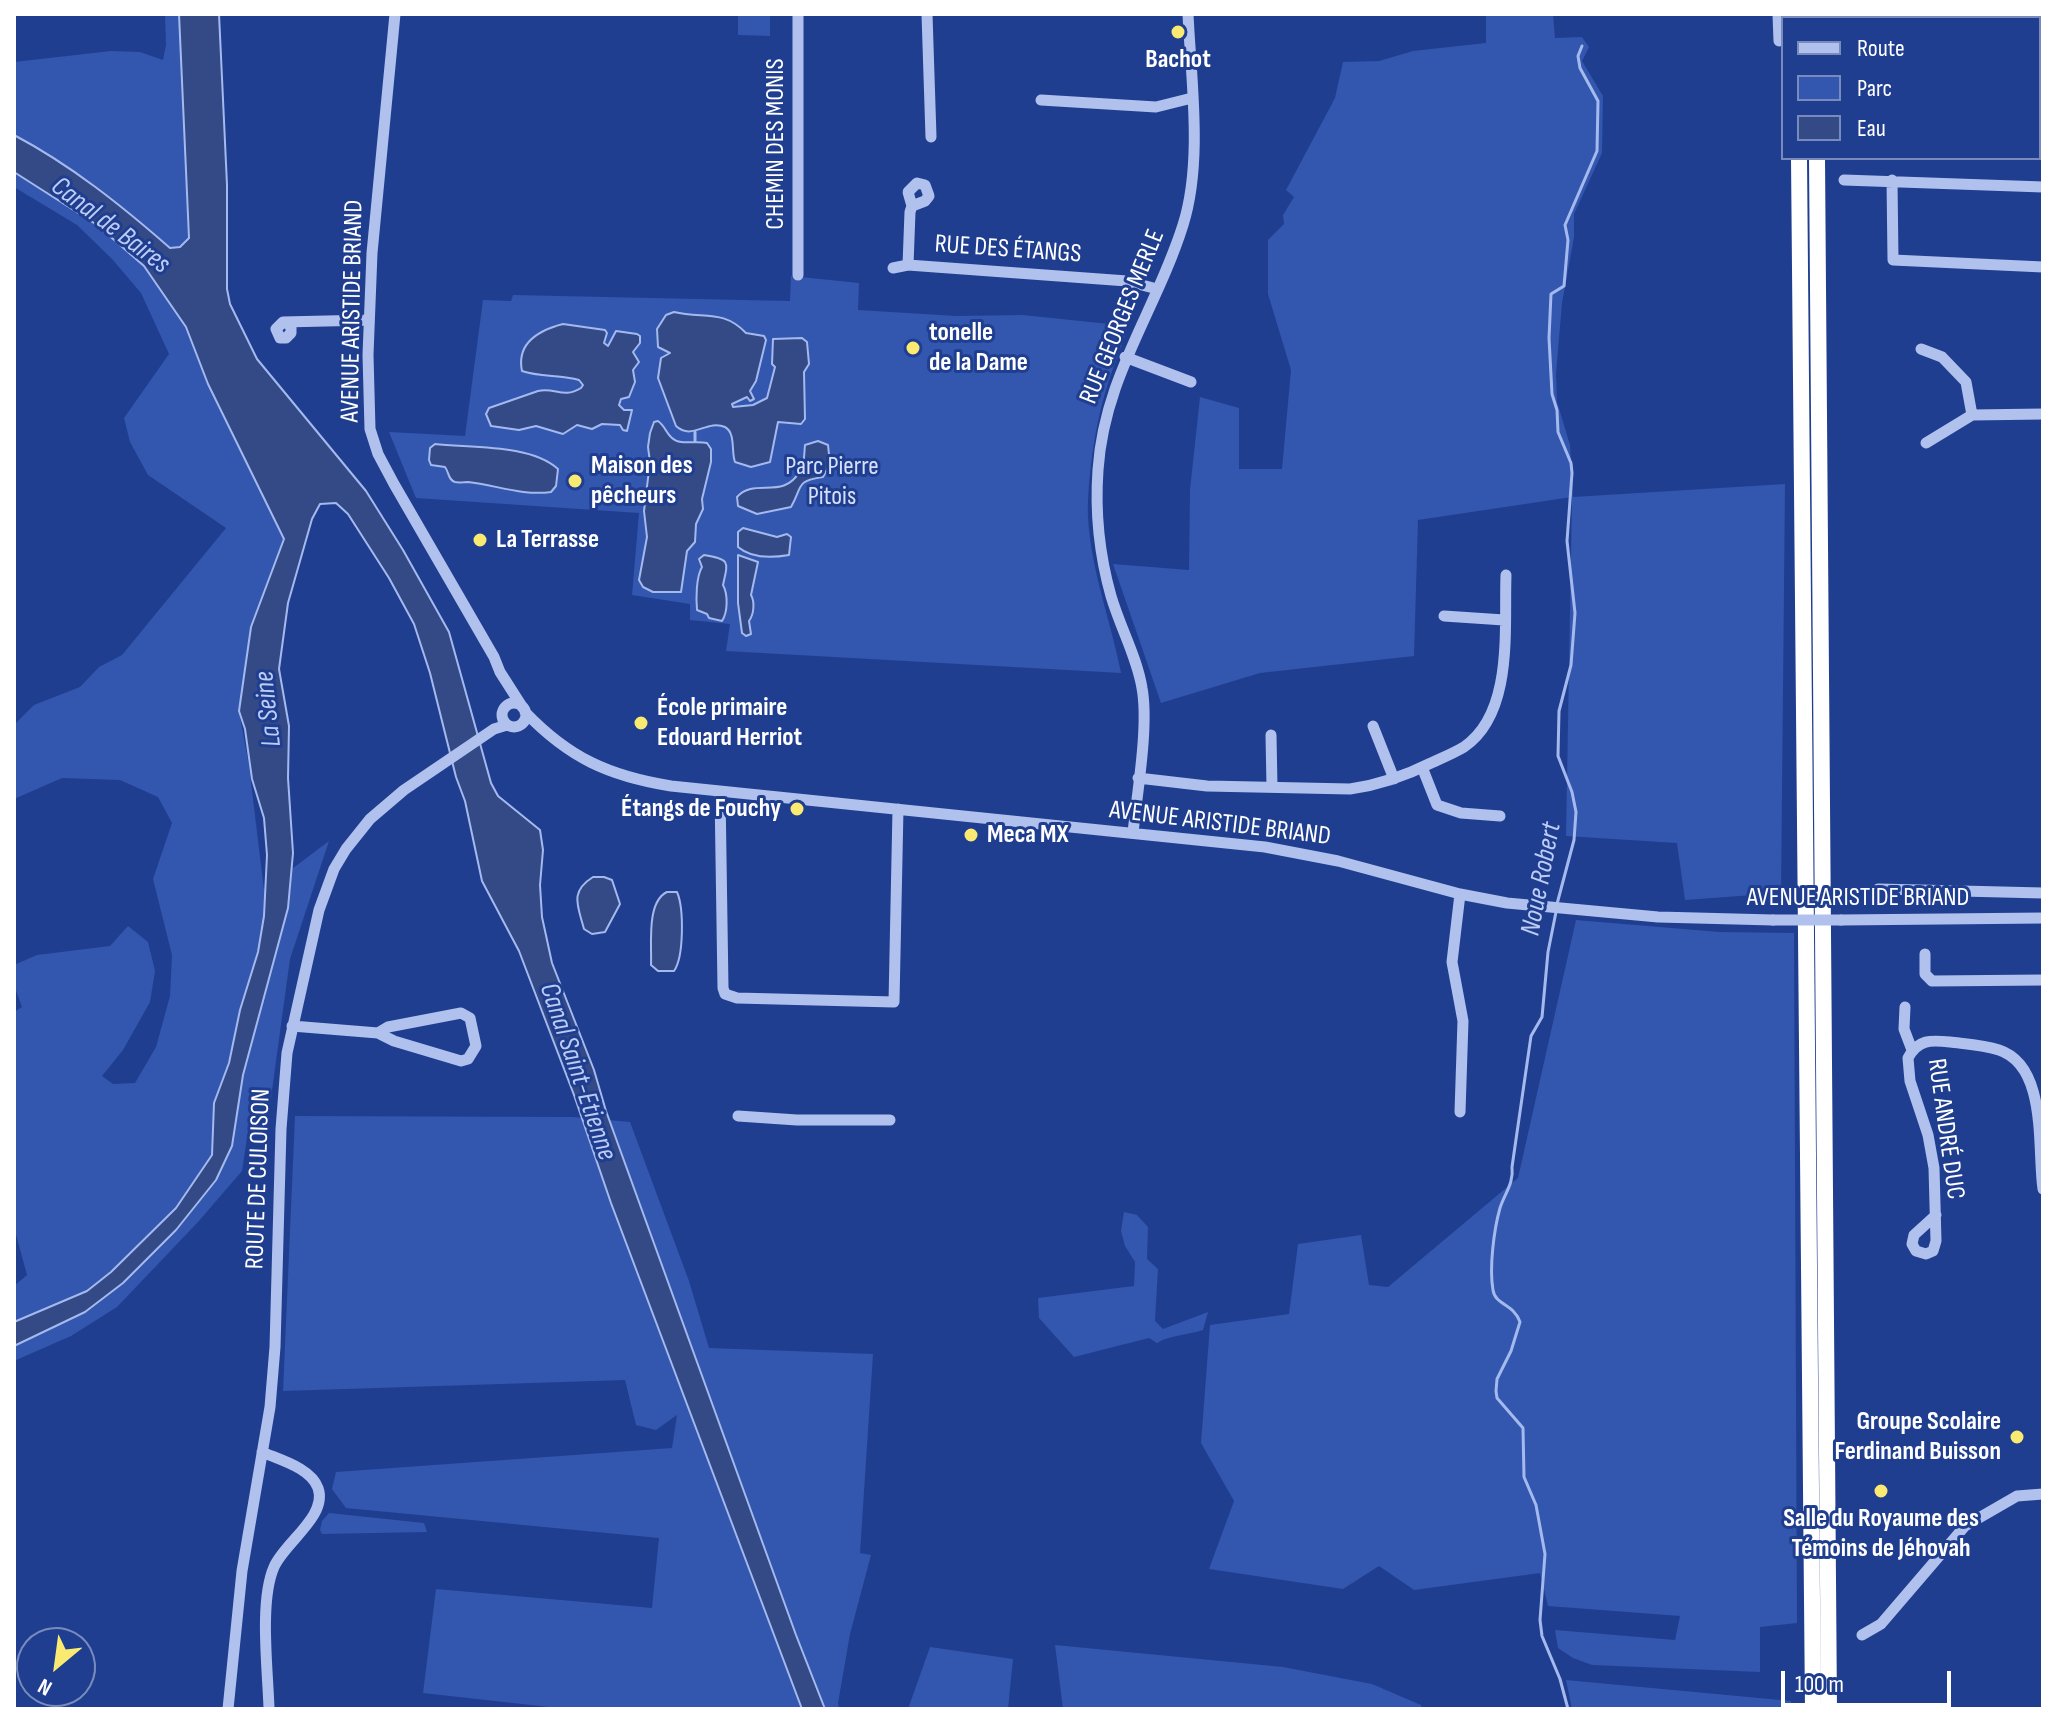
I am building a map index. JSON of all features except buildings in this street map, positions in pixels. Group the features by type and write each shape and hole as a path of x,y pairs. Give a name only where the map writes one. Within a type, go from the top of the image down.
{"highway":[{"path":"1799,160 1813,1709"},
{"path":"1817,160 1829,1709"}],"street":[{"name":"AVENUE ARISTIDE BRIAND","path":"395,14 372,253 370,429 378,454 524,710 545,733 587,762 633,780 720,792 1306,853 1460,894 1547,908 1672,918 2043,918"},
{"name":"CHEMIN DES MONIS","path":"798,14 798,275"},
{"path":"927,14 931,137"},
{"name":"RUE GEORGES MERLE","path":"1133,833 1144,716 1142,688 1111,596 1101,549 1098,470 1104,428 1125,357 1184,222 1190,192 1192,98 1188,14"},
{"path":"1778,14 1779,41"},
{"path":"1041,100 1156,107 1192,98"},
{"path":"1844,180 2043,187"},
{"path":"1892,180 1893,260 2043,267"},
{"name":"RUE DES ÉTANGS","path":"911,209 908,265 1127,281 1157,289"},
{"path":"893,268 908,265"},
{"path":"286,323 369,320"},
{"path":"1921,349 1942,357 1966,382 1972,415"},
{"path":"1125,357 1191,382"},
{"path":"1926,443 1972,415 2043,414"},
{"path":"1138,778 1207,786 1350,789 1394,779 1464,747 1488,721 1497,703 1502,678 1506,575"},
{"path":"1444,616 1504,620"},
{"name":"AVENUE ARISTIDE BRIAND","path":"500,672 504,717 545,733"},
{"path":"504,717 513,703 524,710 520,724"},
{"name":"ROUTE DE CULOISON","path":"228,1709 234,1631 270,1407 287,1053 319,910 334,869 357,834 383,806 492,731 504,717"},
{"path":"1373,726 1394,779"},
{"path":"1271,735 1272,787"},
{"path":"1422,767 1437,805 1461,813 1500,816"},
{"path":"720,792 723,988 725,994 737,998 894,1002 898,809"},
{"path":"1878,889 2043,893"},
{"path":"1460,894 1452,962 1463,1021 1460,1112"},
{"path":"1925,954 1925,974 1932,981 2043,980"},
{"name":"RUE ANDRÉ DUC","path":"1905,1007 1904,1029 1912,1050"},
{"path":"292,1026 378,1033 394,1041 461,1061 468,1059 476,1046 470,1018 461,1013 388,1027 378,1033"},
{"name":"RUE ANDRÉ DUC","path":"1936,1215 1934,1168 1928,1135 1910,1081 1908,1058 1912,1050 1930,1040 2000,1050 2013,1057 2041,1106 2039,1151 2043,1189"},
{"path":"738,1116 797,1120 890,1120"},
{"path":"262,1452 296,1467 311,1477 319,1489 317,1508 310,1521 282,1551 269,1586 269,1709"},
{"path":"1862,1635 1881,1624 1965,1526 2017,1496 2043,1494"}],"green space":[{"path":"165,14 179,14 189,239 180,247 170,248 95,187 56,159 14,135 14,62 111,51 140,52 163,60"},
{"path":"738,14 770,14 770,36 738,35"},
{"path":"1486,14 1553,14 1555,38 1582,37 1589,47 1582,61 1603,96 1602,153 1574,214 1574,237 1562,303 1556,374 1557,402 1570,445 1573,497 1785,484 1781,893 1685,900 1677,843 1566,836 1572,497 1418,520 1414,656 1260,673 1161,703 1113,564 1189,570 1190,490 1200,397 1239,408 1239,469 1282,469 1291,370 1268,294 1268,240 1284,224 1283,215 1294,197 1286,190 1335,98 1343,62 1379,61 1413,51 1486,43"},
{"path":"14,172 97,225 144,266 186,327 208,384 284,539 251,627 239,711 264,890 329,841 290,959 270,1105 251,1111 242,1171 117,1307 71,1336 14,1361 14,1286 27,1275 14,1227 14,1012 22,1007 14,985 14,965 37,955 110,946 128,926 148,942 155,971 150,1002 123,1050 102,1076 113,1084 135,1083 156,1047 170,996 172,955 153,879 172,823 158,797 120,780 62,778 14,799 14,725 34,705 80,687 99,667 122,655 226,528 148,475 130,442 124,418 169,354 141,293 77,225 14,187"},
{"name":"Parc Pierre Pitois","path":"791,276 859,283 858,310 956,316 1023,315 1128,326 1098,420 1088,503 1093,557 1121,673 726,651 730,624 690,620 690,604 632,595 639,513 416,498 389,432 465,436 483,300 511,301 513,295 790,301"},
{"path":"1576,920 1719,932 1794,933 1797,1623 1760,1627 1760,1672 1592,1665 1573,1658 1558,1648 1555,1630 1675,1640 1680,1616 1548,1606 1540,1573 1414,1590 1379,1566 1343,1589 1209,1569 1234,1501 1201,1443 1210,1325 1289,1314 1298,1244 1361,1235 1369,1285 1388,1287 1518,1178"},
{"path":"295,1116 573,1117 630,1122 689,1281 709,1348 873,1354 860,1553 871,1555 850,1634 839,1709 567,1709 423,1693 436,1589 652,1608 659,1538 346,1508 332,1489 336,1472 672,1448 677,1415 656,1430 636,1425 625,1380 283,1391"},
{"path":"1124,1212 1137,1215 1148,1227 1147,1259 1158,1269 1155,1321 1163,1329 1208,1312 1203,1330 1157,1343 1149,1338 1074,1357 1039,1318 1038,1298 1134,1286 1135,1262 1125,1246 1121,1231"},
{"path":"329,1513 424,1523 427,1532 322,1534 322,1521"},
{"path":"1055,1645 1283,1667 1372,1684 1421,1705 1422,1709 1063,1709"},
{"path":"930,1647 1013,1659 1008,1709 908,1709"},
{"path":"1566,1680 1791,1701 1791,1709 1572,1709"}],"water":[{"path":"179,14 219,14 227,185 227,289 230,304 257,359 366,491 403,550 449,632 491,783 498,796 540,830 543,850 540,885 542,917 552,963 594,1070 606,1111 825,1709 802,1709 519,951 482,881 465,801 414,624 348,514 336,503 320,504 312,519 288,603 279,669 289,726 288,778 293,853 288,908 243,1075 232,1146 216,1180 176,1230 123,1283 85,1312 14,1346 14,1322 87,1291 111,1272 176,1208 212,1155 214,1103 229,1063 240,1010 258,952 264,916 267,855 264,818 252,779 245,729 239,711 251,627 284,539 208,384 186,327 144,266 97,225 14,172 14,135 56,159 95,187 170,248 180,247 189,238"},
{"path":"674,312 721,318 738,325 746,333 764,336 766,340 756,381 750,391 754,399 750,401 747,397 732,404 733,407 753,405 767,398 775,367 772,364 773,339 802,338 807,342 809,364 804,372 805,419 801,424 778,422 770,462 751,467 735,462 732,438 725,427 718,425 688,431 676,426 658,378 661,358 670,353 658,347 657,329 666,315"},
{"path":"563,324 605,330 604,343 608,346 616,331 640,336 640,343 633,352 639,362 633,370 635,382 629,397 621,399 619,405 624,410 632,410 627,431 620,425 602,424 592,429 577,425 563,434 536,426 519,430 491,426 486,414 489,408 538,391 569,393 581,388 583,385 579,380 522,371 521,361 526,345 538,334"},
{"path":"658,421 675,440 707,443 711,449 703,509 696,524 695,542 687,551 681,592 653,592 643,587 639,580 647,537 644,511 650,462 648,447 654,422"},
{"path":"818,441 828,445 830,464 823,477 808,480 801,486 791,507 757,514 738,506 737,497 744,491 786,485 793,480 803,465 805,445"},
{"path":"435,444 532,455 558,469 556,486 551,492 530,493 455,482 445,467 431,465 430,448"},
{"path":"743,528 777,537 787,534 791,537 789,555 762,557 749,554 738,547 738,532"},
{"path":"704,555 726,563 723,585 727,603 722,621 709,618 697,610 702,567 699,559"},
{"path":"738,555 758,562 751,595 751,634 746,636 742,633 738,603"},
{"path":"593,877 612,880 620,904 605,932 592,934 584,929 577,900 581,888"},
{"path":"667,892 677,892 679,899 681,944 674,971 658,971 651,965 653,914 660,897"}],"waterway":[{"name":"Noue Robert","path":"1557,904 1574,840 1576,812 1558,756 1559,711 1571,665 1575,613 1567,541 1572,473 1558,432 1549,338 1551,294 1564,286 1568,240 1565,225 1597,151 1598,101 1580,68 1578,56 1582,46"},
{"path":"695,432 695,441"},
{"name":"Noue Robert","path":"1556,912 1548,952 1542,1017 1531,1036 1512,1178 1498,1217 1492,1281 1494,1295 1514,1312 1520,1322 1511,1351 1497,1379 1496,1391 1497,1398 1523,1428 1524,1477 1536,1505 1545,1554 1540,1620 1542,1636 1560,1679 1568,1709"}],"place":[{"name":"Bachot","path":"1178,32"},
{"name":"tonelle de la Dame","path":"913,348"},
{"name":"Maison des pêcheurs","path":"575,481"},
{"name":"La Terrasse","path":"480,540"},
{"name":"École primaire Edouard Herriot","path":"641,723"},
{"name":"Étangs de Fouchy","path":"797,809"},
{"name":"Meca MX","path":"971,835"},
{"name":"Groupe Scolaire Ferdinand Buisson","path":"2017,1437"},
{"name":"Salle du Royaume des Témoins de Jéhovah","path":"1881,1491"}],"water label":[{"name":"Canal de Baires","path":"110,226"},
{"name":"La Seine","path":"269,709"},
{"name":"Canal Saint-Etienne","path":"577,1072"}]}
